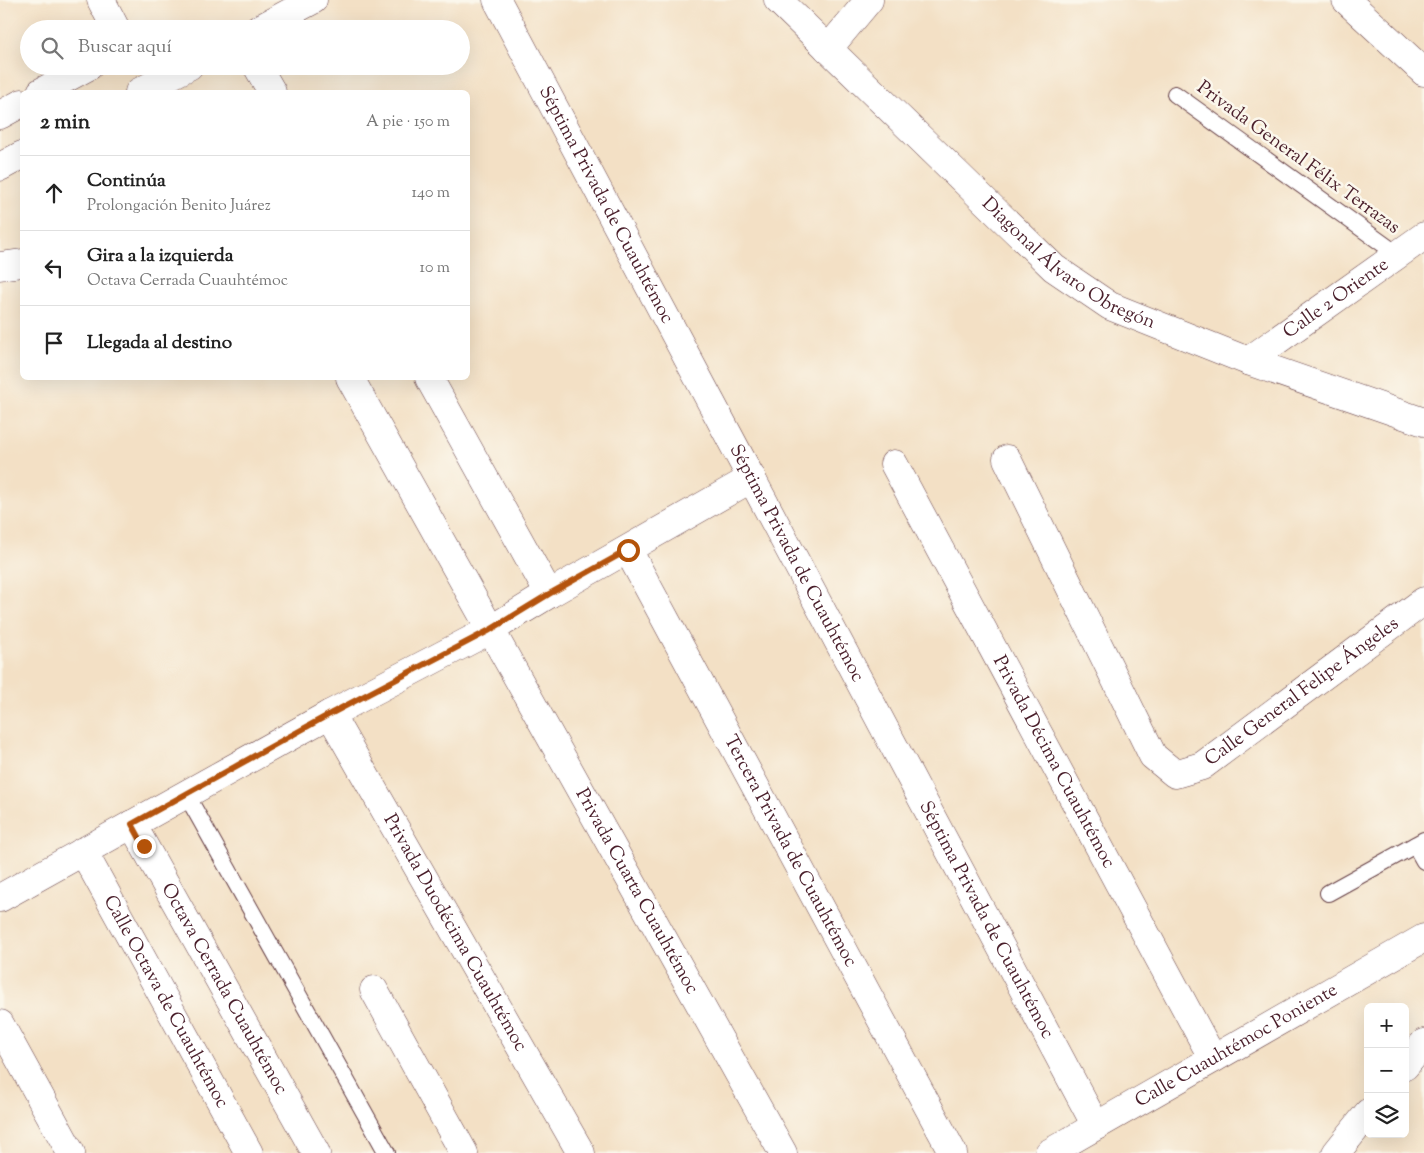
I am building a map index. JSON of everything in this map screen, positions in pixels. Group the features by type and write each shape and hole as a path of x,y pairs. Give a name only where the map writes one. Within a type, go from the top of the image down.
{"street":[{"path":"101,0 111,20"},
{"path":"275,20 312,0"},
{"name":"Séptima Privada de Cuauhtémoc","path":"497,0 1096,1126"},
{"name":"Diagonal Álvaro Obregón","path":"778,0 1054,268 1110,306 1248,361 1424,422"},
{"path":"828,49 869,0"},
{"path":"1346,0 1423,68"},
{"path":"45,90 72,75"},
{"path":"143,90 172,75"},
{"path":"262,75 271,90"},
{"path":"0,115 20,104"},
{"path":"0,166 20,156"},
{"name":"Calle 2 Oriente","path":"1248,361 1424,236"},
{"path":"0,266 20,264"},
{"name":"Privada Cuarta Cuauhtémoc","path":"351,380 783,1153"},
{"path":"430,380 549,594"},
{"name":"Calle General Felipe Ángeles","path":"1007,458 1153,756 1175,774 1202,766 1424,601"},
{"name":"Privada Décima Cuauhtémoc","path":"894,464 1213,1059"},
{"path":"0,898 330,714 490,630 549,594 752,478"},
{"name":"Tercera Privada de Cuauhtémoc","path":"628,550 954,1153"},
{"name":"Privada Duodécima Cuauhtémoc","path":"330,714 581,1153"},
{"name":"Octava Cerrada Cuauhtémoc","path":"132,824 316,1153"},
{"name":"Calle Octava de Cuauhtémoc","path":"83,851 249,1153"},
{"name":"Calle Cuauhtémoc Poniente","path":"1049,1153 1424,938"},
{"path":"374,990 464,1153"},
{"path":"0,1024 71,1153"},
{"path":"1409,1061 1424,1043"},
{"path":"1336,1153 1364,1118"}],"lane":[{"name":"Privada General Félix Terrazas","path":"1175,94 1397,254"},
{"path":"186,794 387,1153"},
{"path":"1328,893 1419,842 1424,861"}],"route":[{"path":"144,846 132,824 330,714 490,630 549,594 628,550"}]}
